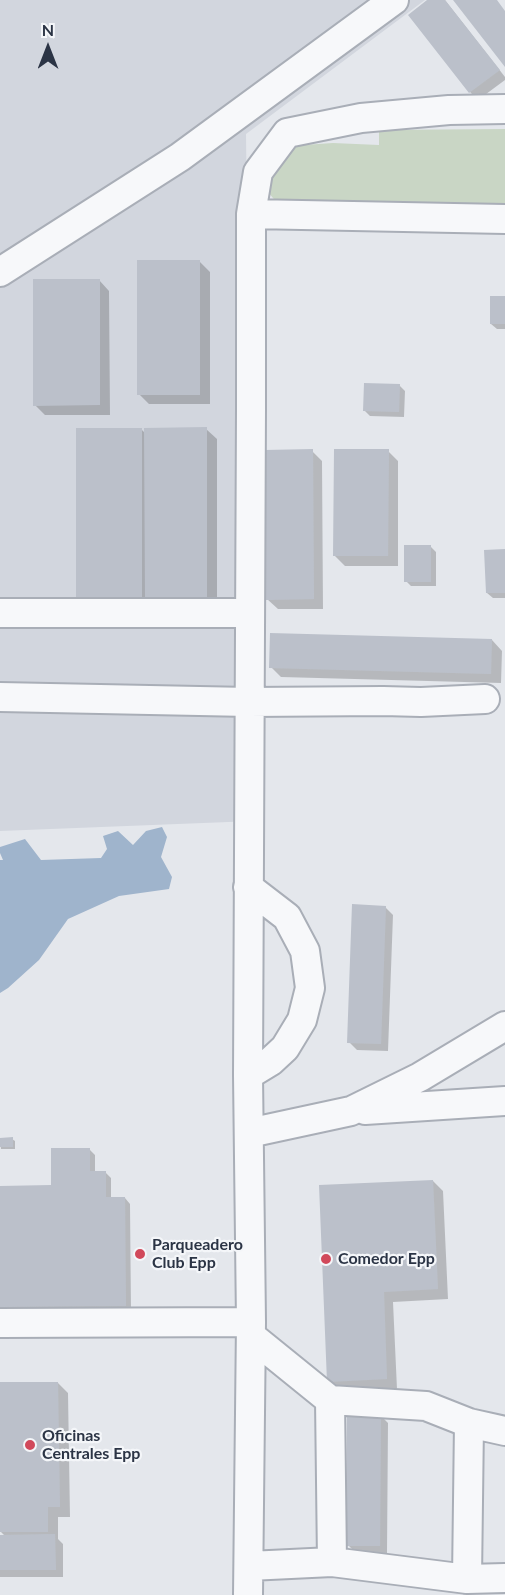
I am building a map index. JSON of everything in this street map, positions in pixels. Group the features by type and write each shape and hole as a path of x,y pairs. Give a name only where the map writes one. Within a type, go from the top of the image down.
{"street":[{"path":"0,272 180,157 394,0"},
{"path":"248,1595 251,1329 248,887 251,214 258,172 287,133 361,118 449,110 505,109"},
{"path":"251,214 505,219"},
{"path":"0,613 250,613"},
{"path":"0,697 249,702 383,700 421,702 485,699"},
{"path":"248,887 287,917 305,951 310,988 302,1020 285,1048 271,1061 248,1075"},
{"path":"351,1111 420,1077 505,1026"},
{"path":"249,1133 351,1111 505,1101"},
{"path":"0,1323 251,1329 330,1400 426,1406 469,1423 505,1431"},
{"path":"330,1400 332,1562"},
{"path":"467,1580 469,1423"},
{"path":"249,1566 332,1562 467,1580 505,1578"}],"shaded area":[{"path":"0,0 425,0 246,134 254,821 0,831"}],"green space":[{"path":"505,129 505,210 279,205 267,191 271,161 289,146 333,143 379,145 379,130"}],"water":[{"path":"162,827 167,837 161,857 172,877 169,889 119,896 68,919 39,960 0,993 0,860 3,860 0,847 25,839 41,860 101,858 107,849 103,836 118,831 133,845 146,831"}],"building":[{"path":"427,0 445,0 500,70 469,93 408,15"},
{"path":"453,0 497,0 505,11 505,67"},
{"path":"137,260 200,260 200,395 137,395"},
{"path":"33,279 100,279 100,405 33,406"},
{"path":"490,296 505,296 505,324 490,324"},
{"path":"364,383 400,384 399,412 363,411"},
{"path":"207,427 207,599 145,599 144,428"},
{"path":"76,428 142,428 142,599 76,599"},
{"path":"313,449 314,599 266,600 265,450"},
{"path":"334,449 389,449 388,556 333,556"},
{"path":"404,545 431,545 431,582 404,582"},
{"path":"505,549 505,593 486,593 484,550"},
{"path":"270,633 492,639 491,674 269,668"},
{"path":"352,904 386,906 381,1044 347,1043"},
{"path":"13,1137 13,1147 0,1147 0,1138"},
{"path":"51,1148 90,1148 90,1171 106,1171 106,1197 125,1197 126,1306 0,1307 0,1186 51,1185"},
{"path":"433,1180 438,1289 384,1292 387,1379 327,1382 319,1185"},
{"name":"Oficinas Centrales Epp","path":"0,1382 58,1382 60,1507 48,1507 48,1532 0,1532"},
{"path":"347,1413 381,1414 380,1546 346,1546"},
{"path":"55,1534 56,1570 0,1570 0,1535"}],"place":[{"name":"Parqueadero Club Epp","path":"140,1254"},
{"name":"Comedor Epp","path":"326,1259"},
{"name":"Oficinas Centrales Epp","path":"30,1445"}]}
